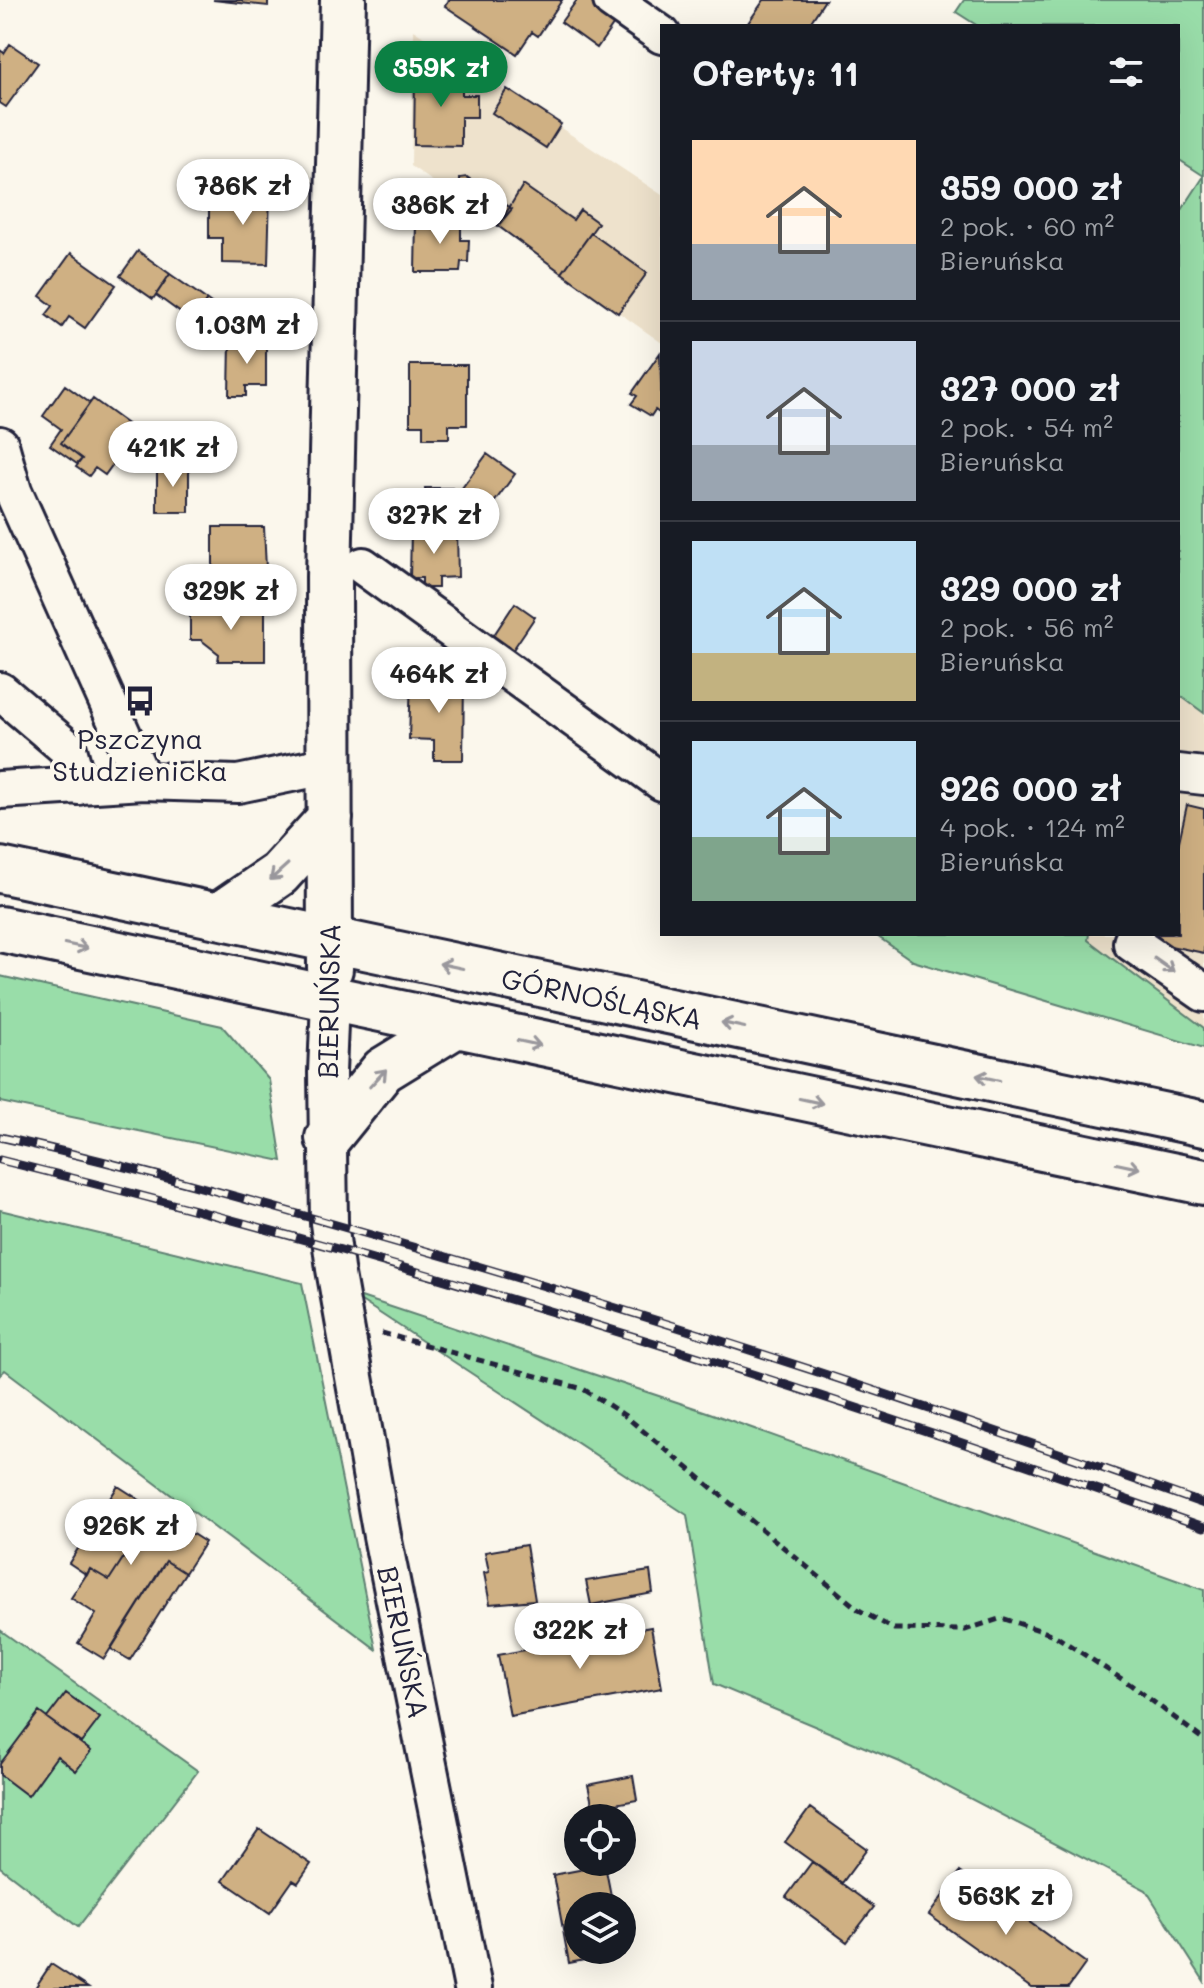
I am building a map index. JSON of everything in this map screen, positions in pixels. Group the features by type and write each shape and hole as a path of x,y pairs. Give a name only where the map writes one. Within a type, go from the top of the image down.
{"main road":[{"name":"BIERUŃSKA","path":"330,1000 329,577 343,0"},
{"path":"218,916 279,874 330,818"},
{"name":"GÓRNOŚLĄSKA","path":"0,870 1204,1124"},
{"name":"GÓRNOŚLĄSKA","path":"0,929 453,1027 1204,1182"},
{"path":"328,1138 383,1070 453,1027"}],"street":[{"path":"612,0 660,34"},
{"path":"0,445 13,491 143,781"},
{"path":"363,566 660,781"},
{"path":"0,691 68,749 78,786"},
{"path":"0,790 143,781 238,784 330,765"},
{"path":"1180,773 1204,776"},
{"path":"1134,936 1132,943 1204,993"},
{"name":"BIERUŃSKA","path":"330,1000 329,1223 343,1322 473,1988"}],"path":[{"path":"343,1322 583,1389 624,1415 859,1610 894,1629 965,1630 1002,1618 1054,1635 1131,1685 1204,1740"}],"shaded area":[{"path":"413,30 660,194 660,342 411,166"},
{"path":"1180,695 1204,713 1204,1028 1088,940 1089,936 1180,936"}],"green space":[{"path":"964,0 1204,0 1204,176 1180,160 1180,24 975,24 956,12"},
{"path":"1204,176 1204,713 1180,695 1180,213"},
{"path":"877,936 1089,936 1088,940 1204,1028 1204,1048 913,961"},
{"path":"0,976 222,1026 269,1080 282,1161 0,1102"},
{"path":"0,1210 302,1283 376,1649 5,1370 0,1375"},
{"path":"349,1293 707,1412 1204,1590 1204,1981 1146,1890 900,1762 714,1684 687,1515"},
{"path":"0,1630 198,1771 78,1927 0,1867"}],"building":[{"path":"213,0 268,0 268,6"},
{"path":"449,0 562,0 538,36 532,32 517,54 445,6"},
{"path":"577,0 593,0 618,18 597,48 561,22"},
{"path":"764,0 825,0 809,24 748,23"},
{"path":"10,44 38,63 6,107 0,103 0,50 4,53"},
{"path":"415,73 462,74 462,95 477,95 477,117 461,117 461,146 414,145"},
{"path":"507,89 561,124 546,148 492,113"},
{"path":"467,177 512,209 498,226 460,199 460,178"},
{"path":"523,185 573,220 580,210 598,223 562,273 498,226"},
{"path":"224,192 270,192 268,264 222,263 222,238 209,238 209,210 223,210"},
{"path":"416,220 461,220 461,240 469,240 468,262 461,262 460,272 415,272"},
{"path":"591,233 647,273 618,313 562,273"},
{"path":"138,251 170,274 153,299 120,276"},
{"path":"71,253 116,285 85,328 69,317 62,327 46,315 53,306 40,296"},
{"path":"170,274 207,300 192,321 156,295"},
{"path":"207,300 233,319 230,341 200,340 192,321"},
{"path":"230,341 266,341 266,386 246,386 246,396 229,396"},
{"path":"660,353 660,414 655,410 651,416 631,404 637,396 632,393"},
{"path":"410,365 467,365 467,425 449,425 449,438 423,438 423,425 410,425"},
{"path":"65,385 90,403 61,443 82,459 77,464 50,445 61,429 43,416"},
{"path":"93,399 137,431 105,475 95,468 89,476 76,467 82,459 61,443"},
{"path":"487,454 515,474 490,508 462,488"},
{"path":"157,466 189,467 189,512 157,512"},
{"path":"425,488 452,488 452,501 457,501 457,530 411,531 410,502 426,501"},
{"path":"213,527 264,527 267,590 224,589 225,578 213,578"},
{"path":"457,530 458,577 438,578 438,588 422,588 422,578 410,578 411,531"},
{"path":"515,603 535,617 506,660 486,647"},
{"path":"190,607 265,607 265,661 218,661 219,654 201,640 190,640"},
{"path":"411,678 464,679 463,760 434,760 434,740 409,739"},
{"path":"1187,805 1204,809 1204,953 1156,943 1158,936 1180,936 1180,837"},
{"path":"118,1486 205,1542 185,1573 166,1561 104,1659 78,1643 96,1614 71,1598 90,1569 109,1580 133,1543 96,1520"},
{"path":"96,1520 133,1543 109,1580 90,1569 87,1575 69,1563"},
{"path":"526,1545 535,1600 490,1604 484,1573 489,1572 485,1552"},
{"path":"166,1561 185,1573 130,1660 111,1649"},
{"path":"650,1571 653,1593 591,1605 586,1581"},
{"path":"651,1627 662,1688 510,1716 498,1655"},
{"path":"66,1693 100,1718 81,1743 47,1718"},
{"path":"39,1712 91,1751 76,1771 57,1756 28,1796 0,1775 0,1764"},
{"path":"633,1776 637,1800 592,1804 588,1785"},
{"path":"810,1808 867,1849 842,1883 785,1842"},
{"path":"259,1829 311,1864 298,1883 293,1880 270,1913 223,1881"},
{"path":"812,1862 874,1907 847,1942 786,1897"},
{"path":"960,1872 1086,1963 1068,1988 1031,1988 929,1915"},
{"path":"553,1875 607,1876 610,1892 564,1892 564,1936"},
{"path":"51,1964 88,1988 35,1988"}],"railway":[{"path":"0,1137 261,1203 615,1307 910,1402 1204,1504"},
{"path":"0,1160 305,1240 606,1328 906,1424 1204,1527"}],"place":[{"name":"Pszczyna Studzienicka","path":"140,701"}]}
